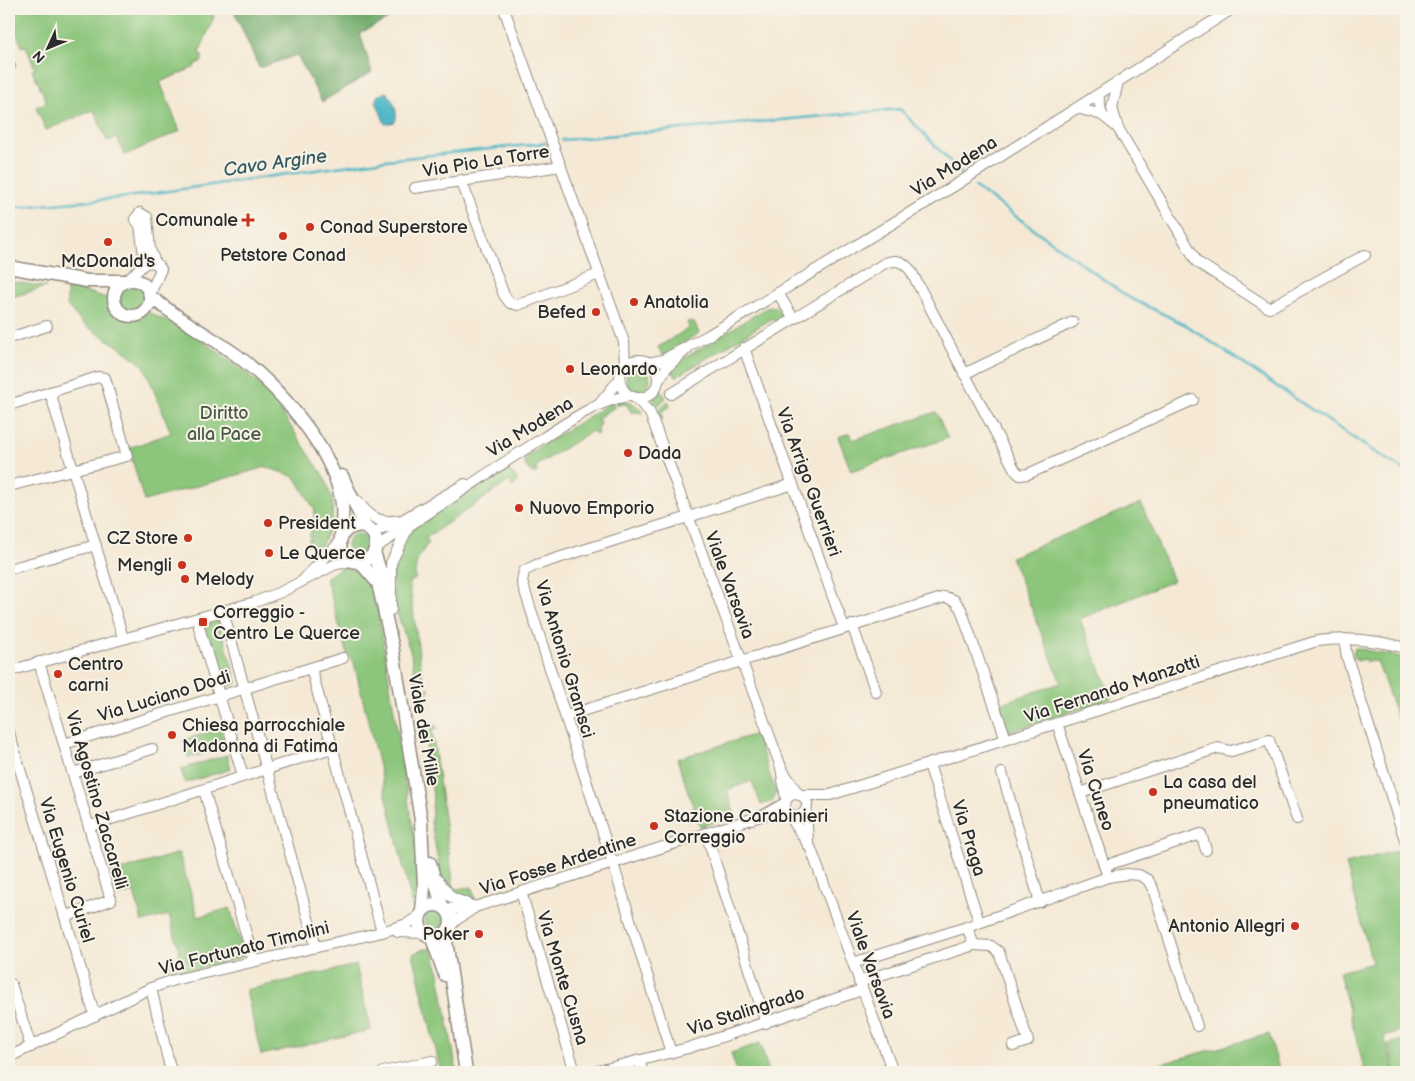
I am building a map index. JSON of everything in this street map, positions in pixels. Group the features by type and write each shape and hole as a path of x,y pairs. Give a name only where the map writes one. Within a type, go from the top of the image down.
{"main road":[{"path":"9,267 87,281 127,280 143,283 150,295 178,318 201,331 253,369 284,399 313,436 340,493 342,509 340,539"},
{"path":"114,302 116,289 127,280"},
{"path":"87,281 103,291 123,314 130,316 161,314 178,318"},
{"path":"139,314 148,307 150,295"},
{"name":"Viale dei Mille","path":"313,436 327,451 343,477 369,530 374,536 375,550 390,610 392,645"},
{"path":"340,539 349,528 355,526 369,530"},
{"name":"Viale dei Mille","path":"340,539 342,553 378,583 392,645 430,867 444,908 451,917 448,931 454,1003 466,1072"},
{"path":"355,562 366,561 375,550"},
{"name":"Viale dei Mille","path":"421,820 424,887 419,925 428,935 454,1003"},
{"path":"421,913 431,905 444,908"},
{"path":"428,935 448,931"}],"street":[{"name":"Via Pio La Torre","path":"504,9 624,342 625,366"},
{"name":"Via Modena","path":"645,362 663,360 689,347 1078,108 1232,9"},
{"path":"1118,82 1112,108 1118,128 1197,262 1269,308 1364,255"},
{"path":"1098,95 1112,108"},
{"path":"1098,95 1102,115"},
{"path":"1078,108 1102,115 1118,128"},
{"name":"Via Pio La Torre","path":"415,188 561,166"},
{"path":"461,180 504,296 510,304 518,305 599,274"},
{"path":"671,394 792,318 885,263 901,261 911,270 1015,470 1022,476 1193,400"},
{"path":"127,280 150,262 161,269 150,295"},
{"path":"778,293 792,318"},
{"path":"964,374 1074,322"},
{"path":"9,338 47,326"},
{"name":"Via Pio La Torre","path":"624,342 645,362"},
{"name":"Via Modena","path":"658,381 667,367 689,347"},
{"name":"Via Arrigo Guerrieri","path":"744,348 793,484 848,627 876,692"},
{"path":"633,361 645,362 654,368 658,381 651,394 632,397 622,389 619,380 625,366 633,361"},
{"path":"9,405 98,377 105,378 127,456 9,486"},
{"name":"Via Modena","path":"375,550 406,522 453,489 475,480 601,402 619,380"},
{"path":"50,392 123,638"},
{"name":"Viale Varsavia","path":"651,394 650,413 740,661 781,767 807,803 808,841"},
{"name":"Via Modena","path":"601,402 632,397"},
{"name":"Viale Varsavia","path":"632,397 650,413"},
{"name":"Via Modena","path":"343,477 368,515 382,521 406,522"},
{"path":"688,518 793,484"},
{"name":"Via Antonio Gramsci","path":"670,1053 613,864 522,582 524,571 536,565 688,518"},
{"name":"Via Modena","path":"369,530 383,529 406,522"},
{"name":"Viale dei Mille","path":"390,610 391,563 406,522"},
{"path":"300,582 340,539"},
{"path":"9,569 96,545"},
{"path":"9,671 255,602 334,566 355,562"},
{"path":"566,716 939,598 950,597 961,609 1006,739"},
{"path":"223,611 316,947"},
{"path":"199,627 242,776"},
{"path":"1344,639 1347,657 1406,844"},
{"name":"Via Fernando Manzotti","path":"800,795 830,794 1317,641 1344,639 1380,642 1406,648"},
{"name":"Via Luciano Dodi","path":"64,744 343,658"},
{"name":"Via Agostino Zaccarelli","path":"39,662 111,900 65,917"},
{"path":"310,668 382,932"},
{"name":"Via Cuneo","path":"1057,723 1108,878"},
{"name":"Via Eugenio Curiel","path":"9,733 95,1016"},
{"path":"1080,793 1218,748 1231,751 1269,740 1297,819"},
{"path":"90,826 332,748"},
{"path":"73,773 152,749"},
{"name":"Via Praga","path":"929,764 979,922"},
{"name":"Viale Varsavia","path":"781,767 785,801 789,815 808,841 853,962 860,986 894,1072"},
{"path":"1002,773 1040,902"},
{"path":"204,790 254,960"},
{"name":"Via Fernando Manzotti","path":"806,810 830,794"},
{"path":"785,801 791,795 800,795"},
{"name":"Via Fosse Ardeatine","path":"448,931 456,920 476,907 764,815 785,801"},
{"path":"789,815 797,817 806,810"},
{"name":"Via Fosse Ardeatine","path":"764,815 789,815"},
{"path":"706,833 766,1023"},
{"path":"1104,866 1201,834 1206,850"},
{"name":"Via Fosse Ardeatine","path":"430,867 442,888 451,897 476,907"},
{"path":"853,962 967,927 1108,878 1133,874 1143,877 1151,884 1197,1026"},
{"name":"Via Monte Cusna","path":"521,892 575,1072"},
{"name":"Via Fosse Ardeatine","path":"444,908 476,907"},
{"name":"Via Fortunato Timolini","path":"9,1057 151,988 199,973 382,932 407,924 421,913"},
{"path":"967,927 974,945 991,946 1000,952 1028,1041 1013,1046"},
{"name":"Via Fortunato Timolini","path":"382,932 410,931 428,935"},
{"name":"Via Stalingrado","path":"594,1072 670,1053 766,1023 860,986 974,945"},
{"path":"11,984 31,1047"},
{"path":"151,988 171,1072"},
{"path":"639,1060 643,1072"},
{"path":"383,1072 432,1061"}],"green space":[{"path":"9,9 211,9 214,17 199,53 202,55 202,61 194,65 195,67 160,82 180,131 125,155 117,138 107,141 94,110 46,130 36,107 47,102 32,70 35,69 26,46 22,47 9,14"},
{"path":"233,9 408,9 360,33 372,72 322,102 297,55 259,68"},
{"path":"9,281 46,287 9,298"},
{"name":"Diritto alla Pace","path":"130,283 140,286 145,292 142,309 191,333 238,366 267,391 325,478 333,503 332,523 321,546 308,545 315,510 295,477 266,467 144,501 129,448 171,433 144,366 124,350 82,323 67,305 67,286 117,301 119,291"},
{"path":"773,306 781,314 777,324 773,318 676,377 670,367 766,308"},
{"path":"687,322 695,323 699,333 663,356 658,347 689,328"},
{"path":"638,367 647,370 650,379 647,388 638,391 629,388 626,379 629,370"},
{"path":"659,388 666,398 654,409 654,398"},
{"path":"624,400 633,403 644,413 631,412 626,404 618,405 616,401"},
{"path":"668,401 671,406 661,412 663,419 658,421 655,413"},
{"path":"612,402 615,407 598,418 600,422 597,435 592,431 536,466 537,472 533,473 528,469 525,462 528,454"},
{"path":"936,412 948,438 851,471 838,437 850,433 853,440"},
{"path":"504,470 510,471 516,477 517,481 513,487 509,481 426,538 429,543 418,560 415,580 409,581 424,689 430,688 427,695 422,696 417,691 411,653 396,611 393,584 394,564 401,544 415,528"},
{"path":"1141,503 1173,581 1080,619 1112,698 1009,732 999,704 1061,683 1011,557"},
{"path":"353,534 361,534 367,540 367,548 361,554 353,554 347,548 347,540"},
{"path":"341,567 360,571 374,585 419,868 420,903 413,907 354,663 347,654 326,578"},
{"path":"219,621 237,683 222,688 204,625"},
{"path":"1355,648 1405,658 1400,670 1406,673 1404,697 1406,699 1406,743 1377,661 1366,662 1365,659 1357,661 1353,654"},
{"path":"431,722 438,728 432,730 454,889 472,887 475,900 461,900 454,895 441,878 431,822 433,797 424,728"},
{"path":"220,729 226,747 189,758 183,740"},
{"path":"756,734 776,793 773,801 761,805 752,781 727,790 735,815 700,827 677,759"},
{"path":"227,755 231,769 185,783 181,769"},
{"path":"1406,848 1406,1029 1384,1036 1394,1072 1365,1072 1339,972 1372,963 1346,864"},
{"path":"179,853 198,917 230,908 244,956 170,977 167,967 180,953 169,915 142,922 134,892 119,896 112,873"},
{"path":"430,911 438,911 444,917 444,925 438,931 430,931 424,925 424,917"},
{"path":"424,949 432,949 438,968 457,1072 441,1072 413,954"},
{"path":"356,965 371,1030 261,1055 246,990"},
{"path":"1269,1034 1280,1072 1154,1072 1153,1066"},
{"path":"1406,1039 1406,1072 1396,1072 1388,1044"},
{"path":"760,1043 769,1072 737,1072 731,1053"}],"water":[{"path":"386,92 393,102 396,118 395,122 385,124 376,101 377,96"}],"waterway":[{"path":"562,140 900,109 962,174"},
{"name":"Cavo Argine","path":"9,208 120,198 386,160 546,143"},
{"path":"975,187 1128,297 1186,325 1373,451 1406,471"}],"place":[{"name":"Comunale","path":"248,220"},
{"name":"Conad Superstore","path":"310,227"},
{"name":"Petstore Conad","path":"283,236"},
{"name":"McDonald's","path":"108,242"},
{"name":"Anatolia","path":"634,302"},
{"name":"Befed","path":"596,312"},
{"name":"Leonardo","path":"570,369"},
{"name":"Dada","path":"628,453"},
{"name":"Nuovo Emporio","path":"519,508"},
{"name":"President","path":"268,523"},
{"name":"CZ Store","path":"188,538"},
{"name":"Le Querce","path":"269,553"},
{"name":"Mengli","path":"182,565"},
{"name":"Melody","path":"185,579"},
{"name":"Correggio - Centro Le Querce","path":"203,622"},
{"name":"Centro carni","path":"58,674"},
{"name":"Chiesa parrocchiale Madonna di Fatima","path":"172,735"},
{"name":"La casa del pneumatico","path":"1153,792"},
{"name":"Stazione Carabinieri Correggio","path":"654,826"},
{"name":"Antonio Allegri","path":"1295,926"},
{"name":"Poker","path":"479,934"}]}
